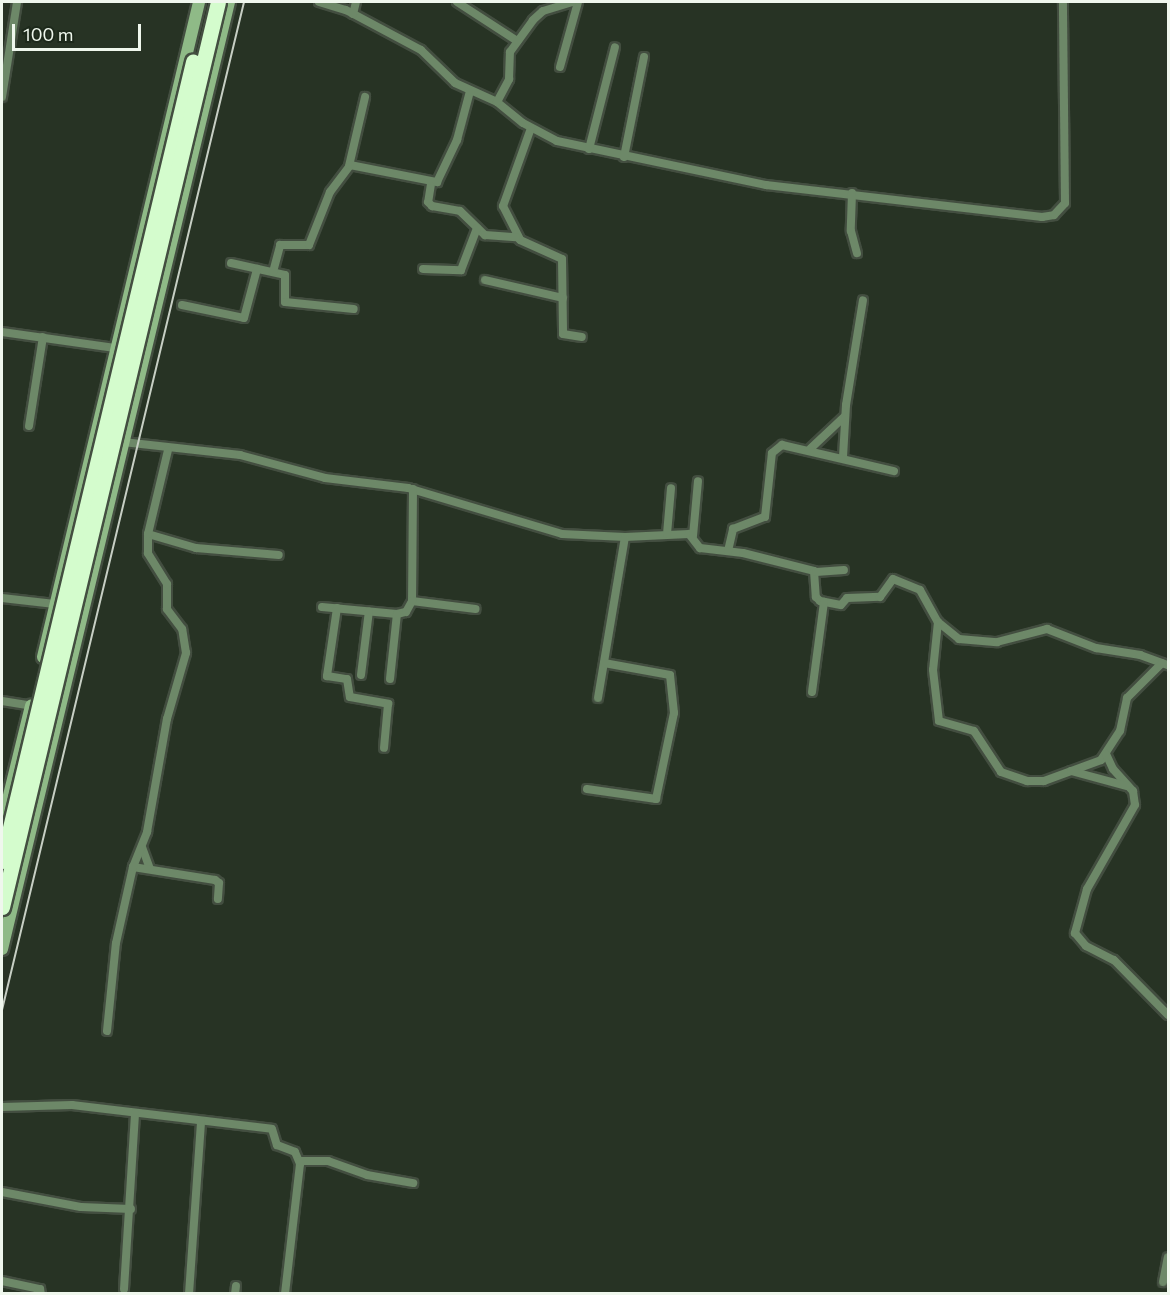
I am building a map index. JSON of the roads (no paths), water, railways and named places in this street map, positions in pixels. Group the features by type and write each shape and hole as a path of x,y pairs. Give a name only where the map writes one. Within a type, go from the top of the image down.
{"highway":[{"path":"2,861 208,2"},
{"path":"2,907 218,2"}],"street":[{"path":"2,97 16,2"},
{"path":"2,824 199,2"},
{"path":"2,949 229,2"},
{"path":"319,2 353,14 421,50 455,83 497,102 531,129 557,141 624,157 766,185 1048,217 1060,211 1065,197 1064,2"},
{"path":"353,14 356,2"},
{"path":"457,2 517,41"},
{"path":"497,102 509,79 509,57 517,41 539,14 572,2"},
{"path":"560,67 578,2"},
{"path":"589,149 615,47"},
{"path":"624,157 644,57"},
{"path":"349,166 431,184 438,183 471,91"},
{"path":"273,272 280,245 309,245 330,192 349,166 365,97"},
{"path":"531,129 503,198 516,237 531,248 559,256 563,298 563,334 582,337"},
{"path":"431,184 429,204 460,211 477,228 491,237 516,237"},
{"path":"852,193 850,231 857,253"},
{"path":"423,269 461,270 477,228"},
{"path":"231,263 286,276 285,302 354,309"},
{"path":"182,305 244,318 257,269"},
{"path":"485,280 563,298"},
{"path":"843,457 845,416 862,300"},
{"path":"122,321 150,328"},
{"path":"2,332 116,348"},
{"path":"29,426 43,337"},
{"path":"810,449 845,416"},
{"path":"123,442 168,450 240,455 325,478 413,489 540,530 626,537 667,534 693,536"},
{"path":"728,550 733,529 766,514 770,469 777,447 788,444 894,471"},
{"path":"107,1031 114,950 133,867 142,847 186,643 182,629 167,609 166,582 149,558 148,534 168,450"},
{"path":"698,481 693,536 700,548 728,550 816,572 844,570"},
{"path":"667,534 671,488"},
{"path":"322,607 397,614 406,612 412,601 413,489"},
{"path":"148,534 196,548 279,555"},
{"path":"598,698 626,537"},
{"path":"65,559 94,566"},
{"path":"816,572 816,599 841,604 847,598 880,597 890,580"},
{"path":"879,575 920,590 938,622 951,636 972,642 997,642 1047,629 1096,648 1165,664"},
{"path":"2,598 55,604"},
{"path":"412,601 476,609"},
{"path":"812,692 824,602"},
{"path":"337,608 327,676 347,679 350,697 388,704 384,747"},
{"path":"361,675 369,611"},
{"path":"390,679 397,614"},
{"path":"938,622 933,670 939,721 976,733 997,768 1010,777 1039,782 1096,763 1106,754 1120,731 1127,698 1165,664"},
{"path":"586,789 656,799 674,713 670,675 604,663"},
{"path":"2,701 32,706"},
{"path":"1106,754 1135,795 1134,809 1088,889 1075,933 1086,946 1114,960 1168,1015"},
{"path":"1071,771 1130,788"},
{"path":"142,847 150,869"},
{"path":"133,867 217,880 219,899"},
{"path":"2,1107 58,1104 272,1129 277,1145 295,1152 300,1161 285,1293"},
{"path":"124,1289 131,1209 135,1113"},
{"path":"189,1293 201,1121"},
{"path":"300,1161 328,1161 366,1175 413,1183"},
{"path":"2,1192 81,1207 131,1209"},
{"path":"1163,1282 1168,1257"},
{"path":"2,1281 40,1289 41,1293"}],"railway":[{"path":"2,1010 244,2"}]}
